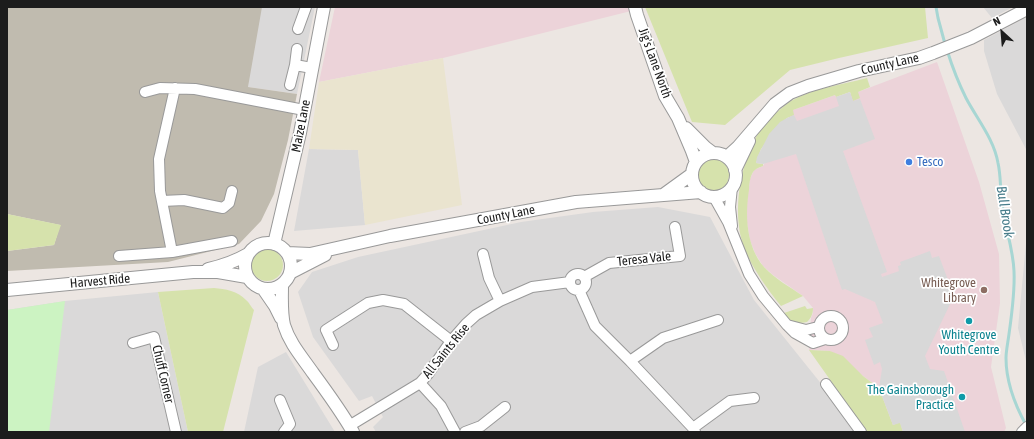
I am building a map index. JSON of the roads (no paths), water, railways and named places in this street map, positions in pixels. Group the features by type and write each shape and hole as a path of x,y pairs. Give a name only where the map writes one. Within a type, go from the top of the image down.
{"street":[{"path":"298,29 306,7"},
{"name":"Maize Lane","path":"274,244 300,133 322,7"},
{"name":"Jig's Lane North","path":"635,7 665,96 678,118 696,162"},
{"name":"County Lane","path":"727,157 738,147 774,104 790,93 808,86 859,71 919,58 978,34 1027,9"},
{"path":"290,85 297,50"},
{"path":"295,65 312,68"},
{"path":"146,92 160,88 195,89 304,110"},
{"path":"172,252 160,190 159,159 175,88"},
{"name":"Jig's Lane North","path":"678,118 694,136 713,153"},
{"name":"County Lane","path":"735,170 758,124"},
{"path":"732,187 720,196 714,197 701,192 695,186 692,174 696,162 704,155 713,153 727,157 732,163 735,170 730,207 733,235"},
{"path":"663,195 692,174"},
{"path":"162,201 184,200 223,208 229,203 232,191"},
{"name":"County Lane","path":"287,253 310,254 390,236 576,202 701,192"},
{"path":"714,197 728,222 749,274 763,296 795,333 813,343 825,339 832,340 840,336 843,327 842,322 833,316 828,316 822,320 818,327 821,336 825,339"},
{"name":"Teresa Vale","path":"584,278 609,263 680,256 675,227"},
{"path":"119,256 172,252 232,241"},
{"path":"261,244 274,244 279,246 287,253 291,263 290,273 287,280 282,285 273,289 264,290 254,286 247,277 244,269 245,262 251,250 261,244"},
{"name":"County Lane","path":"290,273 327,254 350,245"},
{"name":"Harvest Ride","path":"193,272 217,267 248,254"},
{"path":"483,254 489,278 500,301"},
{"name":"Harvest Ride","path":"7,290 193,272 218,272 247,277"},
{"name":"All Saints Rise","path":"351,429 420,383 451,341 476,315 500,301 532,287 570,282 574,275 580,274 584,278"},
{"path":"579,290 584,287 584,278"},
{"path":"570,282 572,287 579,290 595,326 630,361 694,430 730,401 754,398"},
{"path":"282,285 282,310 284,324"},
{"path":"264,290 275,306 297,352 327,392 351,429"},
{"path":"333,345 326,330 368,303 382,300 404,304 451,341"},
{"path":"630,361 663,338 718,320"},
{"path":"787,325 806,330 818,327"},
{"name":"Chuff Corner","path":"133,342 154,337 176,432"},
{"path":"420,383 441,406 455,432"},
{"path":"826,384 861,432"},
{"path":"280,400 290,424 284,432"},
{"path":"465,432 481,426 505,407"}],"waterway":[{"name":"Bull Brook","path":"936,7 945,44"},
{"name":"Bull Brook","path":"947,50 960,86 989,137 998,163 1003,211 1012,253 1014,271 1014,295 1006,352 1006,367 1012,393 1026,425"}],"place":[{"name":"Tesco","path":"909,162"},
{"name":"Whitegrove Library","path":"984,290"},
{"name":"Whitegrove Youth Centre","path":"969,321"},
{"name":"The Gainsborough Practice","path":"962,397"}]}
